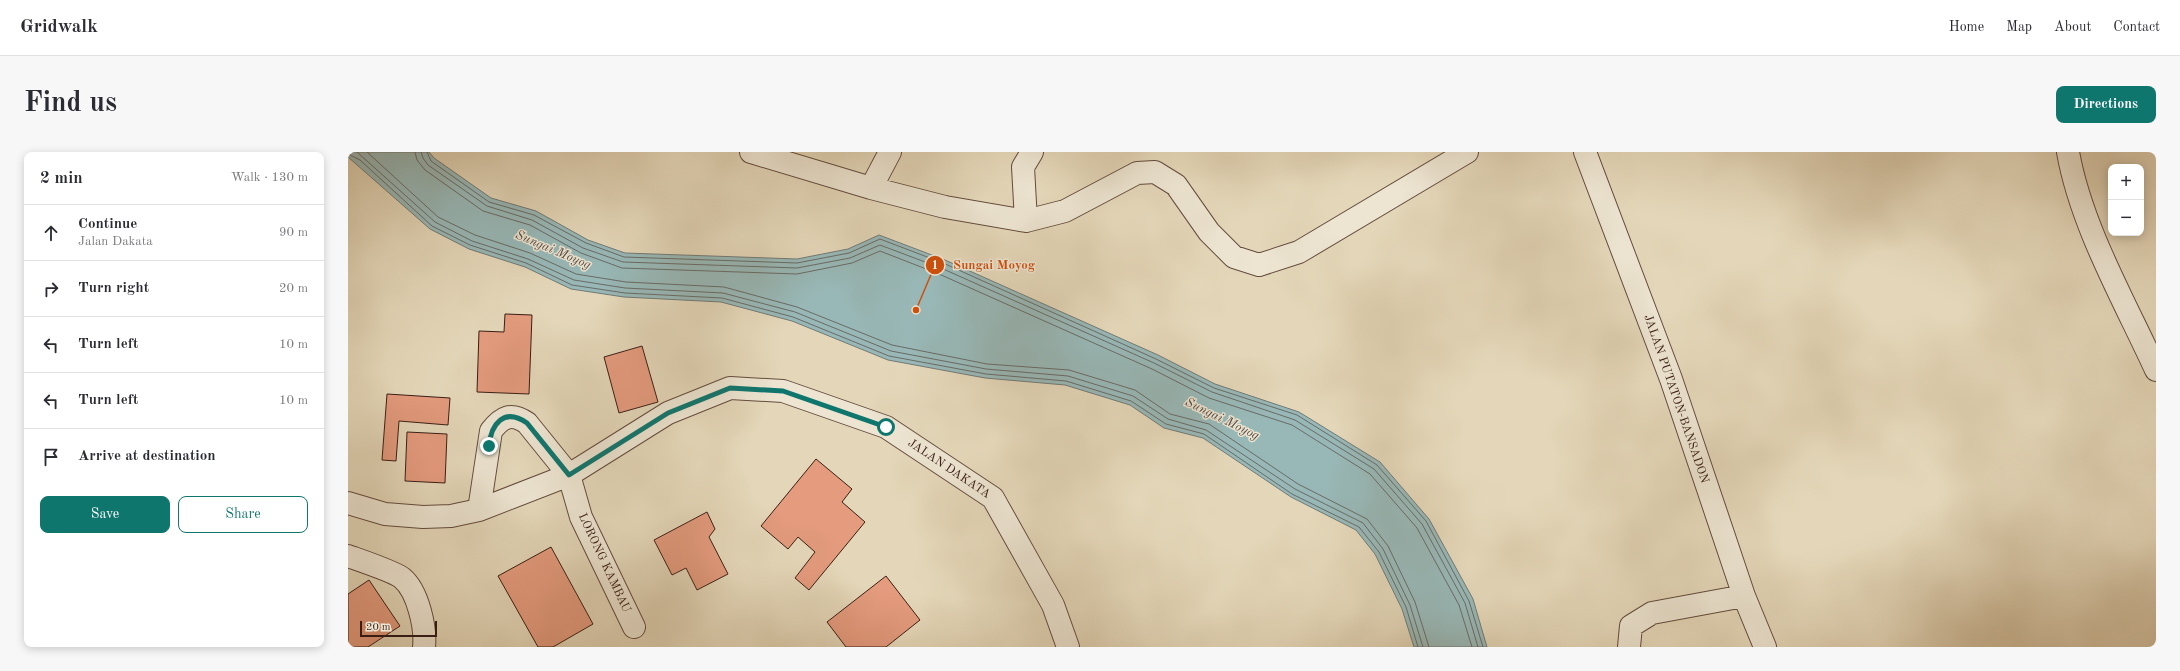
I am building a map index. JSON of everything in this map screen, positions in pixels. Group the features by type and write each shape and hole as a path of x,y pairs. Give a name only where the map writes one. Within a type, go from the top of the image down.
{"street":[{"path":"751,152 871,188 946,206 1026,221 1065,211 1136,173 1155,172 1176,185 1208,232 1234,257 1259,265 1299,252 1467,152"},
{"path":"871,188 890,152"},
{"path":"1026,221 1023,167 1032,152"},
{"name":"JALAN PUTATON-BANSADON","path":"1586,152 1671,379 1744,596 1764,647"},
{"path":"2068,152 2080,199 2094,236 2156,370"},
{"name":"JALAN DAKATA","path":"348,503 385,514 423,517 451,516 479,510 569,475 668,413 730,388 783,391 886,427 993,498 1053,605 1068,647"},
{"path":"479,510 491,431 498,422 506,417 519,417 527,423 569,475"},
{"name":"LORONG KAMBAU","path":"569,475 581,517 634,627"},
{"path":"348,556 402,578 415,597 425,634 424,647"},
{"path":"1629,647 1631,626 1652,613 1744,596"}],"water":[{"path":"348,152 429,152 434,158 491,198 536,211 588,240 625,253 797,259 848,249 879,235 945,260 1158,355 1215,384 1299,412 1380,462 1429,519 1473,599 1487,647 1414,647 1402,609 1375,554 1356,530 1291,497 1203,438 1164,428 1130,405 1065,385 985,378 888,360 792,321 721,302 624,297 571,289 525,267 469,249 430,229 348,157"}],"building":[{"path":"505,314 532,315 529,394 477,392 479,331 504,332"},
{"path":"642,346 658,402 619,413 604,357"},
{"path":"387,394 450,398 448,425 399,421 396,461 382,460"},
{"path":"407,432 447,434 445,483 405,481"},
{"path":"816,459 852,489 842,502 865,522 809,590 795,578 815,552 798,537 788,549 761,526"},
{"path":"707,512 715,529 709,537 728,574 697,590 686,568 672,575 654,540"},
{"path":"551,547 593,624 553,647 538,647 498,576"},
{"path":"886,576 920,620 886,647 846,647 827,622"},
{"path":"369,580 400,626 368,647 348,647 348,594"}],"place":[{"name":"Sungai Moyog","path":"916,310"}],"route":[{"path":"489,446 491,431 498,422 506,417 519,417 527,423 569,475 668,413 730,388 783,391 886,427"}]}
